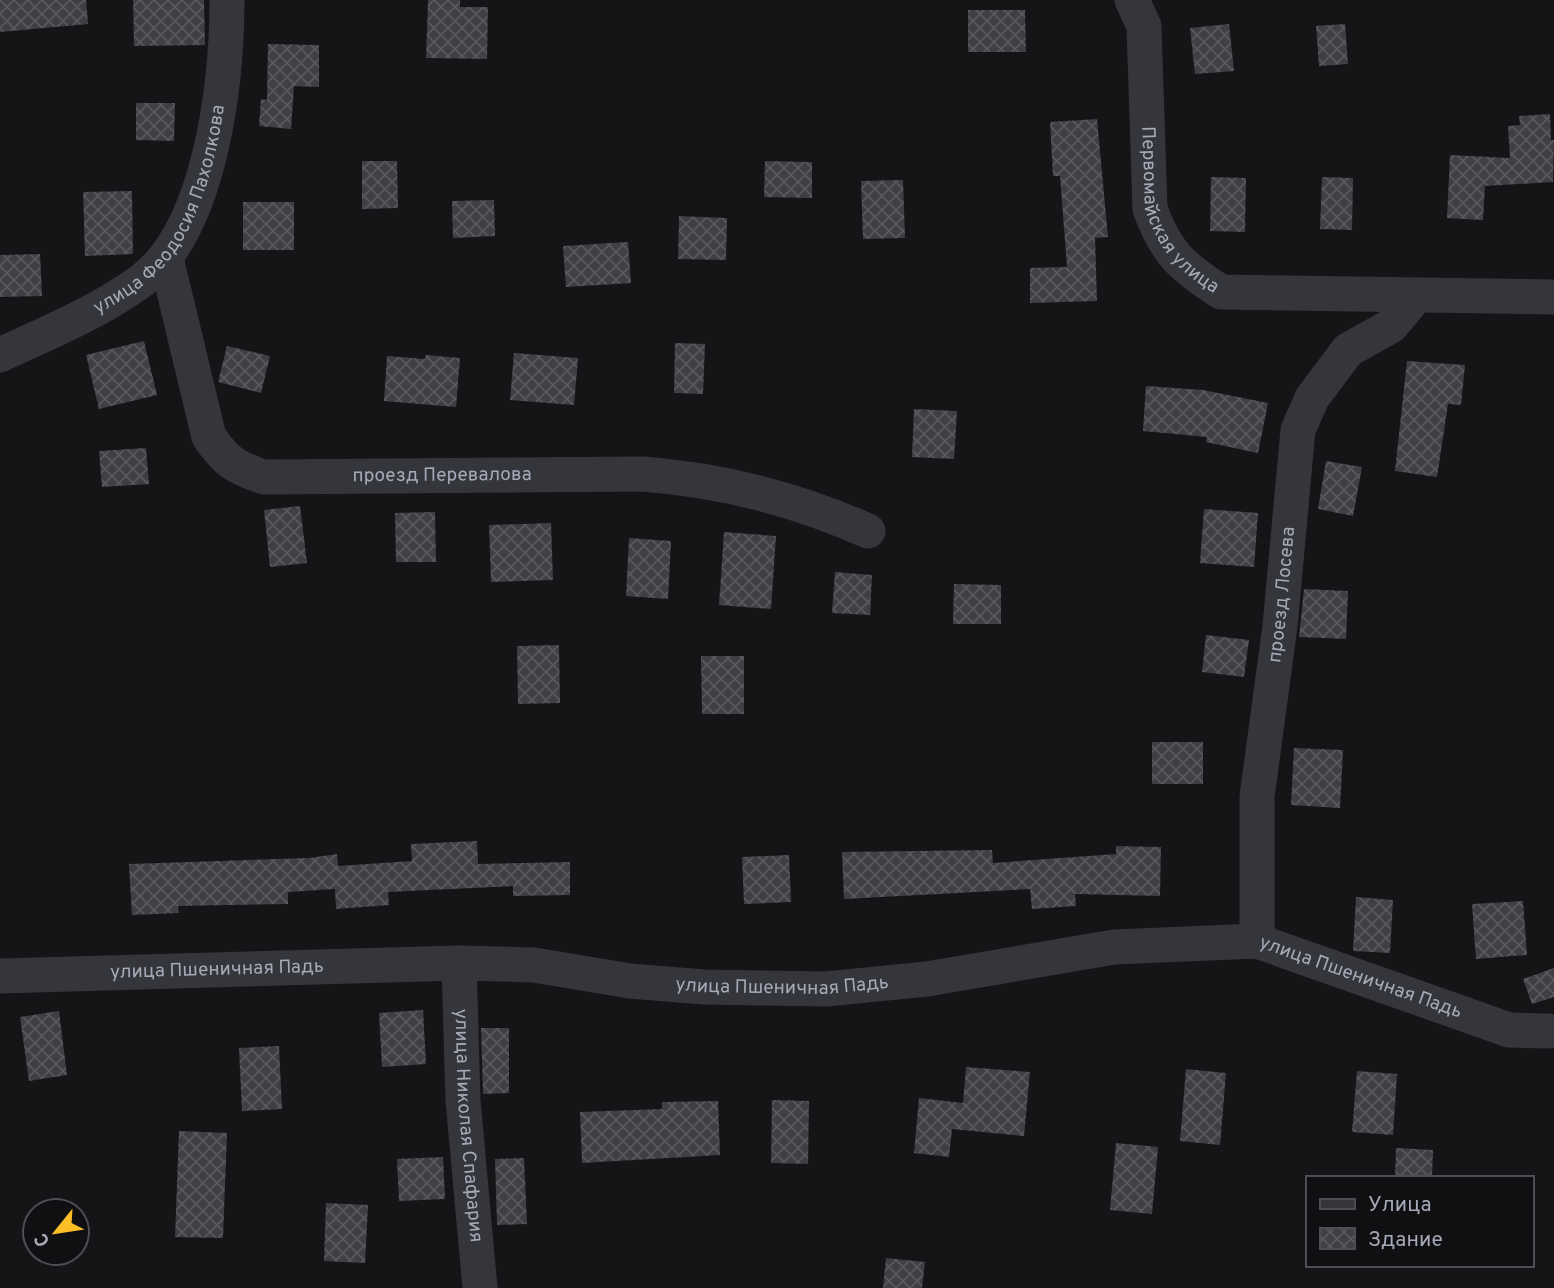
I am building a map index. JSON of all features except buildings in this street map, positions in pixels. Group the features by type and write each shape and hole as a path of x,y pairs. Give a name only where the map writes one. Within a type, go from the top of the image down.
{"street":[{"name":"улица Феодосия Пахолкова","path":"0,355 142,281 166,258 183,232 200,189 223,81 227,0"},
{"name":"Первомайская улица","path":"1132,0 1144,26 1150,209 1160,236 1172,257 1221,292 1554,297"},
{"name":"проезд Перевалова","path":"166,258 209,437 225,460 240,470 264,477 643,474 704,479 802,504 868,531"},
{"name":"проезд Лосева","path":"1257,941 1257,797 1280,625 1298,430 1312,398 1348,350 1391,326 1417,295"},
{"name":"улица Пшеничная Падь","path":"0,976 459,963 534,965 630,981 704,987 826,989 927,979 1114,947 1257,941 1509,1030 1552,1038"},
{"name":"улица Николая Спафария","path":"459,963 463,1100 480,1288"}]}
